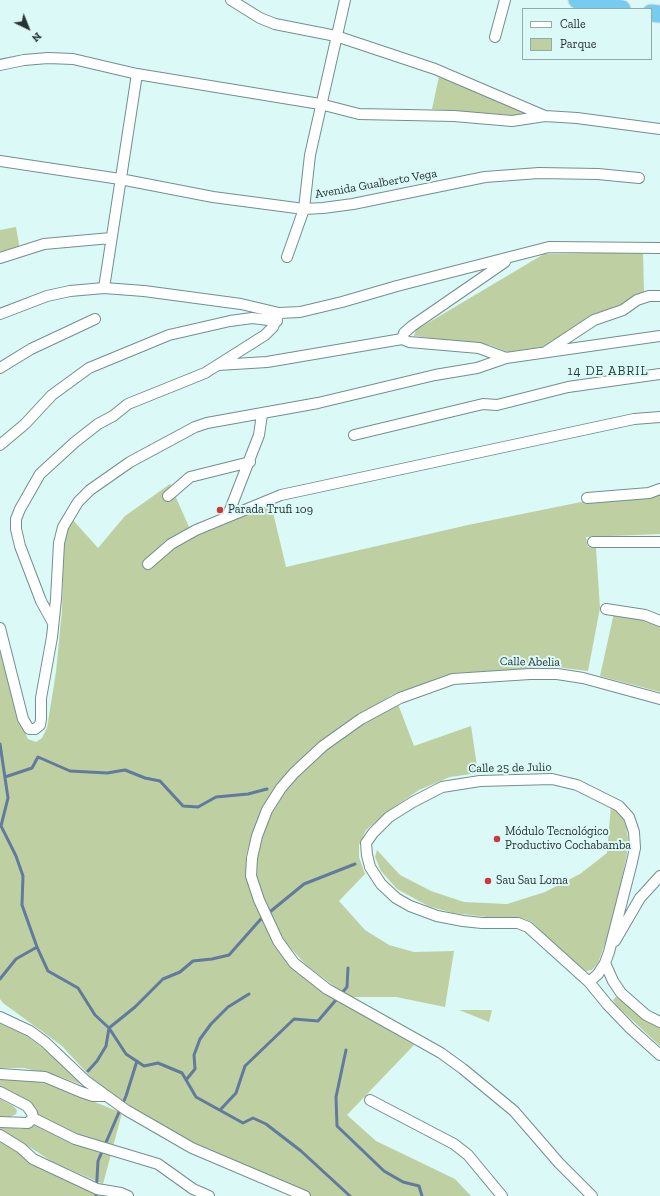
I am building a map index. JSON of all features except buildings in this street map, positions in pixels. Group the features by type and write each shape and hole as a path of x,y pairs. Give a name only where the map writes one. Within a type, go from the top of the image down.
{"highway":[{"path":"577,0 588,4 615,8"}],"street":[{"path":"231,0 260,18 275,24 336,36 435,69 545,116"},
{"path":"287,258 304,209 310,155 320,104 345,0"},
{"path":"495,37 504,0"},
{"path":"0,65 24,60 48,58 67,59 137,74 320,104 360,114 454,116 512,121 545,116 576,118 660,129"},
{"path":"104,288 137,74"},
{"name":"Avenida Gualberto Vega","path":"0,161 120,179 213,197 304,209 354,204 485,178 539,173 598,174 639,178"},
{"path":"0,258 44,244 111,238"},
{"path":"0,446 52,395 89,368 169,335 244,319 278,317 300,312 549,247 660,248"},
{"path":"402,338 404,333 412,326 511,258"},
{"path":"0,314 47,296 70,291 104,288 144,291 241,304 278,317"},
{"path":"544,352 594,320 623,310 637,300 660,296"},
{"path":"54,623 41,601 20,546 16,529 16,519 20,509 40,474 75,442 98,424 113,416 128,404 205,373 265,335 278,317"},
{"path":"0,368 31,350 94,319"},
{"path":"0,628 22,719 29,729 35,729 40,725 41,719 41,698 54,623 59,543 66,521 78,502 90,490 130,462 195,427 224,420 318,403 435,375 477,368 506,358 660,336"},
{"path":"218,365 267,362 402,338 409,342 479,348 506,358"},
{"path":"354,435 483,404 497,404 568,387 660,374"},
{"path":"228,516 236,490 250,462 259,436 262,414"},
{"path":"148,564 171,544 228,516 281,495 634,419 660,417"},
{"path":"168,496 190,477 250,462"},
{"path":"587,498 649,493 660,489"},
{"path":"593,542 660,542"},
{"path":"606,609 646,616 660,621"},
{"name":"Calle Abelia","path":"592,1196 559,1163 514,1111 484,1086 441,1053 348,1002 327,989 294,963 278,941 259,900 251,876 252,858 257,836 267,810 281,788 294,772 323,746 354,724 400,698 453,678 557,674 583,678 660,699"},
{"name":"Calle 25 de Julio","path":"589,982 598,974 605,963 609,952 635,848 634,832 628,816 619,806 584,788 552,779 480,781 442,787 413,802 389,817 373,833 366,843 370,867 381,884 396,898 410,906 437,916 482,923 518,923 528,927 589,982 611,1009 660,1055"},
{"path":"609,952 640,898 660,876"},
{"path":"605,963 613,981 621,992 646,1014 660,1022"},
{"path":"0,1017 30,1031 40,1038 75,1072 105,1096 192,1148 305,1196"},
{"path":"0,1074 45,1077 93,1096 105,1096"},
{"path":"0,1092 28,1106 33,1118 75,1139 158,1164 192,1189 209,1196"},
{"path":"370,1100 454,1144 468,1155 502,1196"},
{"path":"0,1122 28,1123 33,1118"},
{"path":"0,1135 21,1148 33,1159 97,1189 121,1192 128,1196"}],"green space":[{"path":"439,76 523,112 521,116 432,109"},
{"path":"16,227 20,250 0,255 0,230"},
{"path":"643,252 644,292 548,346 508,352 490,345 414,336 416,330 544,254"},
{"path":"170,484 193,536 271,504 286,567 468,525 581,502 660,493 660,534 586,537 588,547 596,548 600,608 588,671 547,666 518,670 453,673 392,695 353,720 264,809 253,831 246,856 246,876 273,941 331,996 414,1045 347,1115 376,1141 455,1179 471,1196 310,1196 206,1150 99,1086 62,1046 3,1003 0,999 0,636 21,724 28,739 36,742 42,738 47,728 56,672 62,610 64,533 72,519 98,548 125,516"},
{"path":"614,613 660,625 660,692 600,676"},
{"path":"398,704 414,746 471,726 478,773 450,777 419,790 391,809 366,830 359,845 359,857 365,874 339,901 365,930 389,945 414,952 454,951 445,1007 396,997 349,997 306,965 286,943 265,905 256,872 259,843 273,805 291,780 319,754 359,725"},
{"path":"611,805 621,812 626,827 628,838 627,854 613,922 598,963 592,970 586,971 562,952 532,922 522,918 487,917 453,913 428,906 397,889 381,871 375,857 377,850 400,875 431,891 464,902 507,904 545,892 580,874 607,853"},
{"path":"616,997 660,1027 660,1046 618,1007 613,1000"},
{"path":"459,1010 492,1010 489,1022"},
{"path":"0,1023 28,1037 61,1062 85,1086 58,1076 24,1068 0,1068"},
{"path":"0,1078 35,1081 55,1086 122,1113 103,1184 53,1162 17,1139 0,1132 0,1126 21,1129 29,1126 36,1109 0,1086"},
{"path":"0,1099 13,1106 17,1110 16,1114 10,1117 0,1116"},
{"path":"0,1141 41,1167 106,1196 0,1196"}],"waterway":[{"path":"0,744 8,798 1,826 16,856 23,876 22,905 37,947 48,971 78,988 95,1015 109,1028 126,1054 144,1066 158,1063 182,1073 196,1097 243,1123 253,1118 266,1124 301,1151 350,1196"},
{"path":"5,777 32,768 38,757 70,771 107,773 125,770 145,778 160,781 183,806 198,807 216,797 248,794 267,789"},
{"path":"88,1071 97,1061 106,1046 109,1028 135,1007 163,979 180,972 193,961 229,955 260,920 304,884 355,864"},
{"path":"0,979 16,959 37,947"},
{"path":"221,1109 236,1093 245,1066 294,1019 318,1021 347,987 348,968"},
{"path":"186,1080 195,1069 194,1055 200,1039 211,1024 228,1007 249,994"},
{"path":"346,1050 336,1097 337,1126 384,1171 403,1182 419,1186 422,1196"},
{"path":"96,1196 98,1161 126,1096 137,1061"}],"place":[{"name":"Parada Trufi 109","path":"220,510"},
{"name":"Módulo Tecnológico Productivo Cochabamba","path":"497,839"},
{"name":"Sau Sau Loma","path":"488,881"}],"district":[{"name":"14 DE ABRIL","path":"608,371"}]}
